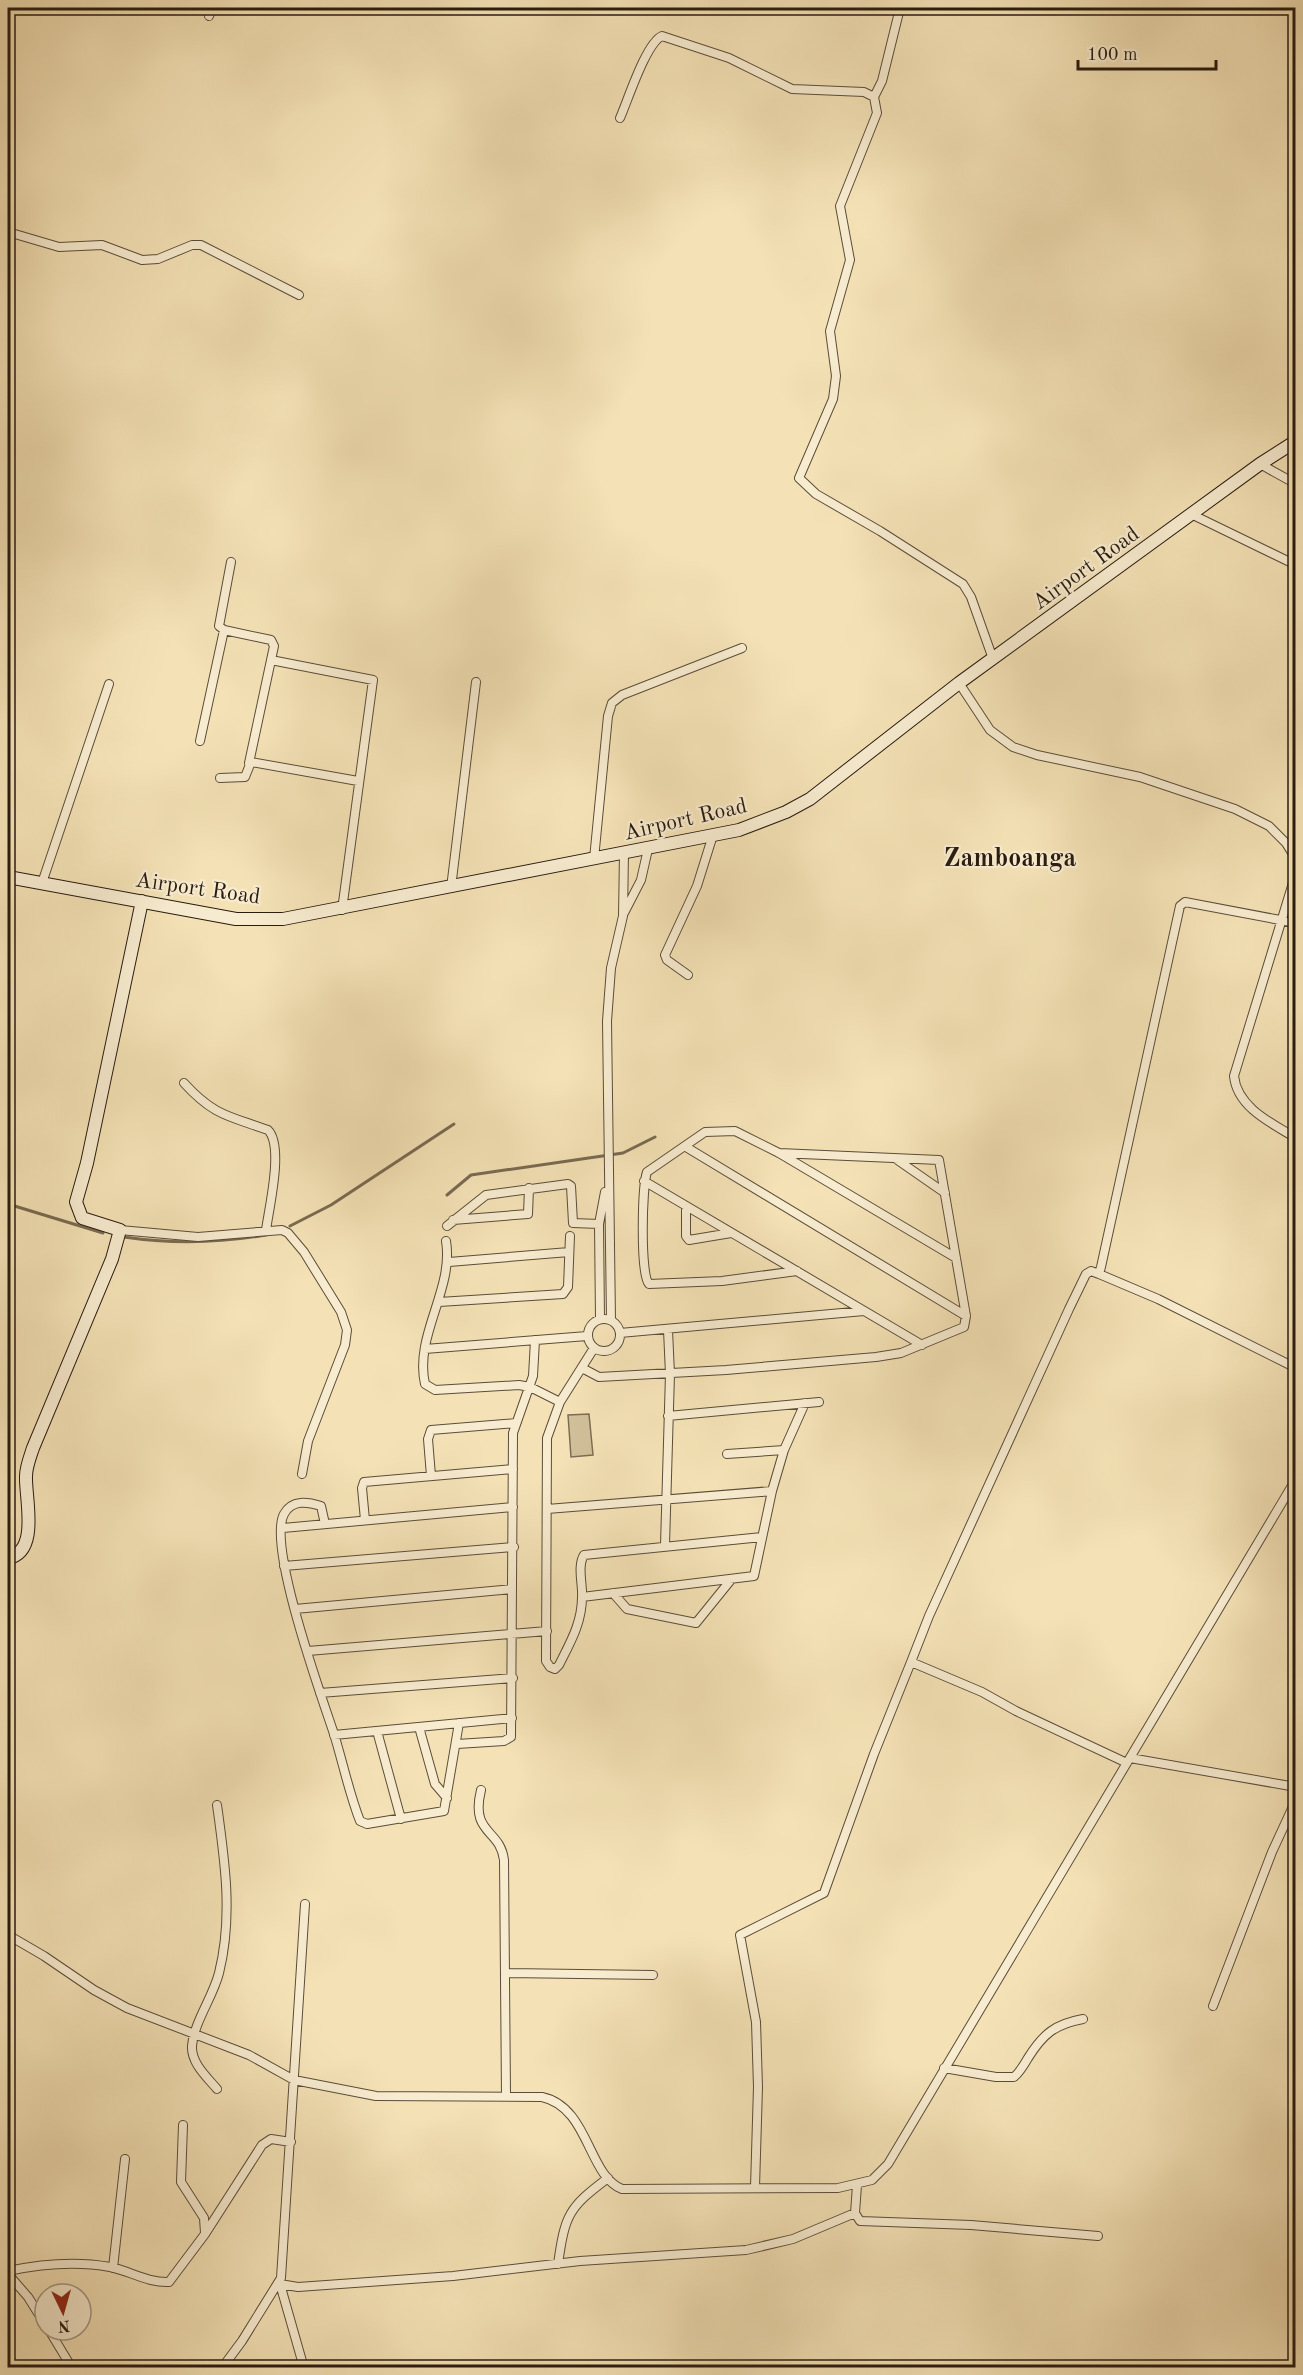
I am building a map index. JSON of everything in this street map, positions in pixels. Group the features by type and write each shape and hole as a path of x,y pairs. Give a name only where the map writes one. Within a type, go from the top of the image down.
{"main road":[{"name":"Airport Road","path":"8,877 236,919 283,920 714,836 761,823 810,800 959,683 1296,441"},
{"path":"8,1558 15,1556 21,1550 28,1528 30,1514 26,1472 33,1448 112,1259 120,1230 82,1218 76,1202 87,1163 142,901"}],"street":[{"path":"900,8 882,81 874,97 877,113 840,207 850,260 830,331 836,376 834,393 799,478 816,494 880,531 963,584 971,597 993,659"},
{"path":"620,118 648,50 656,39 662,36 729,58 792,89 864,92 874,97"},
{"path":"8,232 59,248 102,245 142,260 168,256 192,245 201,245 299,296"},
{"path":"1260,465 1296,484"},
{"path":"1193,515 1296,565"},
{"path":"220,778 245,777 274,646 271,639 224,630 219,623 231,562"},
{"path":"200,741 224,630"},
{"path":"594,859 608,716 612,703 622,695 742,648"},
{"path":"271,660 373,680 342,910"},
{"path":"451,888 476,682"},
{"path":"959,683 990,730 1013,747 1036,755 1140,777 1235,809 1269,826 1286,843 1296,859"},
{"path":"42,883 109,684"},
{"path":"249,763 358,781"},
{"path":"688,975 667,960 665,955 697,886 714,836"},
{"path":"623,916 641,880 648,849"},
{"path":"611,1320 600,1319 592,1323 588,1336 594,1348 603,1351 612,1349 618,1342 620,1333 611,1320 609,1128 606,1089 607,1021 611,969 623,916 624,853"},
{"path":"1295,874 1283,920 1234,1076 1239,1092 1249,1107 1296,1138"},
{"path":"1099,1274 1111,1229 1180,906 1185,902 1296,923"},
{"path":"184,1083 204,1104 216,1112 268,1130 273,1135 275,1157 266,1230"},
{"path":"797,1271 700,1283 649,1284 645,1278 644,1181 650,1168 686,1147 705,1132 728,1130 739,1132 779,1153 956,1258"},
{"path":"686,1147 966,1316"},
{"path":"582,1368 599,1377 670,1374 876,1357 901,1353 964,1328 966,1316 939,1160 779,1153"},
{"path":"896,1159 945,1193"},
{"path":"644,1181 922,1345"},
{"path":"529,1188 530,1210 528,1214 450,1223 486,1195 529,1188 570,1185 573,1223 599,1224"},
{"path":"600,1319 599,1224 602,1199 608,1186"},
{"path":"686,1206 686,1236 689,1240 731,1233"},
{"path":"120,1230 198,1237 282,1230 293,1239 341,1312 347,1330 345,1346 308,1441 302,1474"},
{"path":"439,1302 563,1294 568,1287 570,1236"},
{"path":"446,1241 449,1262 424,1349 423,1378 429,1389 530,1387 560,1402"},
{"path":"449,1262 569,1252"},
{"path":"599,1270 609,1270"},
{"path":"755,2187 758,2087 756,2022 740,1935 824,1893 878,1743 929,1616 1086,1274 1091,1271 1177,1308 1296,1368"},
{"path":"620,1333 865,1311"},
{"path":"665,1545 670,1374 668,1330"},
{"path":"424,1349 588,1336"},
{"path":"457,1744 507,1740 511,1737 513,1469 516,1423 535,1369 535,1340"},
{"path":"594,1348 560,1402 547,1438 546,1661 550,1667 555,1669 578,1628 582,1597 581,1568 584,1555 762,1537"},
{"path":"668,1416 819,1402"},
{"path":"582,1597 730,1581 754,1576 772,1491 784,1450 805,1403"},
{"path":"431,1476 428,1439 431,1430 516,1423"},
{"path":"727,1454 784,1450"},
{"path":"365,1520 362,1488 364,1482 513,1469"},
{"path":"8,1935 94,1990 157,2021 249,2055 294,2080 376,2096 542,2097 556,2101 579,2126 608,2178 616,2187 630,2190 838,2188 872,2180 882,2172 1296,1479"},
{"path":"547,1509 772,1491"},
{"path":"325,1524 321,1506 300,1502 285,1513 282,1527 284,1566 360,1821 367,1824 442,1812 447,1798 459,1723"},
{"path":"282,1527 513,1507"},
{"path":"284,1566 514,1547"},
{"path":"613,1593 625,1608 696,1623 730,1581"},
{"path":"295,1609 512,1589"},
{"path":"308,1651 547,1631"},
{"path":"911,1662 982,1692 1016,1711 1128,1761 1296,1787"},
{"path":"320,1693 513,1678"},
{"path":"334,1735 512,1718"},
{"path":"419,1727 435,1784 447,1798"},
{"path":"377,1731 401,1819"},
{"path":"481,1790 478,1814 485,1829 501,1847 504,1860 506,2096"},
{"path":"1213,2006 1272,1852 1296,1800"},
{"path":"217,2089 196,2063 192,2049 195,2035 219,1973 228,1922 225,1858 218,1805"},
{"path":"304,2367 280,2284 305,1904"},
{"path":"505,1973 653,1975"},
{"path":"944,2068 996,2077 1014,2077 1034,2048 1052,2030 1063,2023 1083,2019"},
{"path":"183,2125 181,2182 204,2217 205,2234"},
{"path":"8,2272 68,2264 113,2268 153,2281 169,2282 205,2234 262,2145 271,2139 291,2142"},
{"path":"113,2268 125,2159"},
{"path":"558,2264 568,2216 579,2200 608,2178"},
{"path":"856,2185 855,2214 858,2219 864,2221 971,2225 1098,2236"},
{"path":"280,2284 298,2287 453,2276 558,2264 768,2247 855,2214"},
{"path":"8,2272 33,2305"},
{"path":"222,2367 280,2284"},
{"path":"56,2342 72,2367"}],"shaded area":[{"path":"589,1414 593,1455 571,1457 568,1415"}],"waterway":[{"path":"290,1226 331,1205 454,1124"},
{"path":"447,1195 471,1175 623,1153 655,1137"},
{"path":"8,1204 103,1233"},
{"path":"124,1237 195,1242 266,1235"}],"district":[{"name":"Zamboanga","path":"1010,857"}]}
